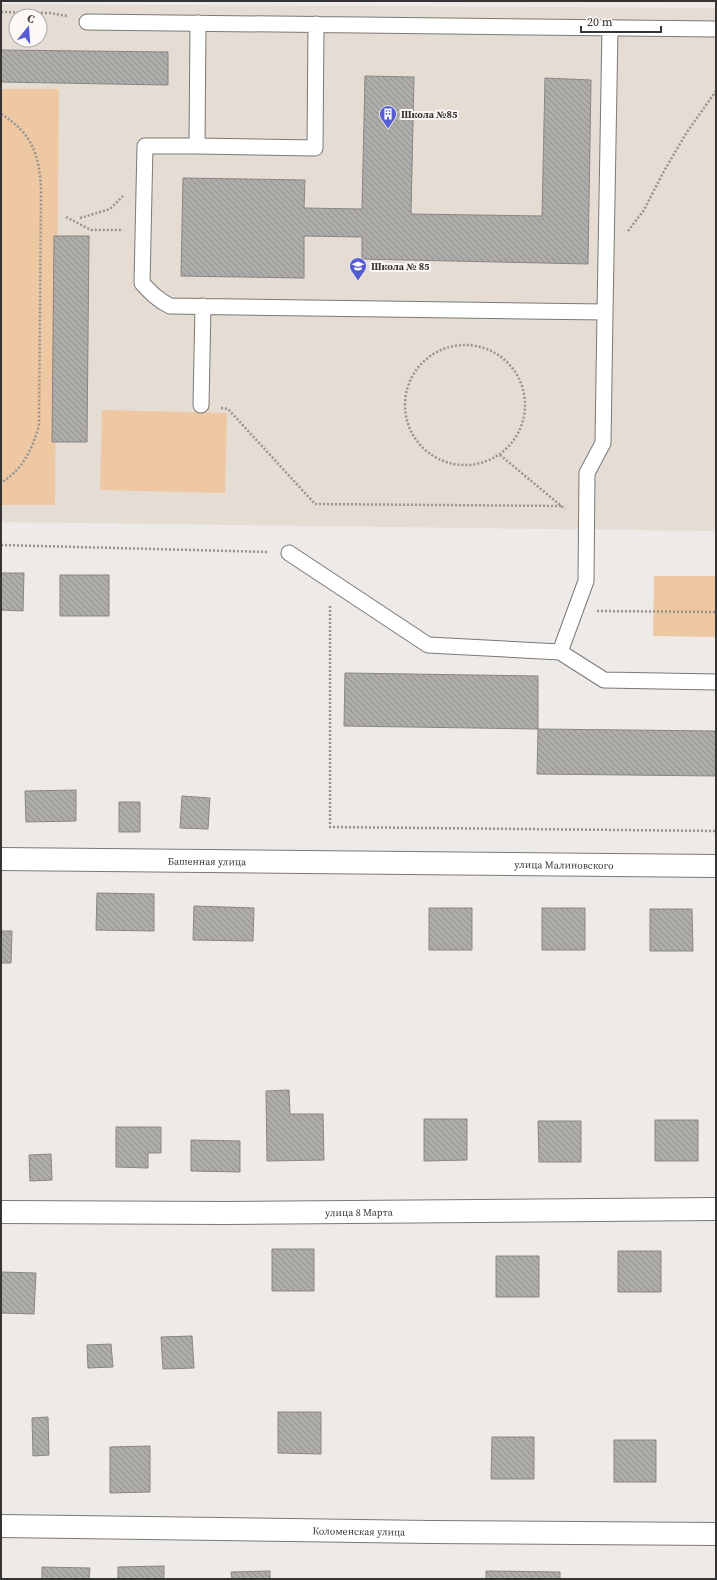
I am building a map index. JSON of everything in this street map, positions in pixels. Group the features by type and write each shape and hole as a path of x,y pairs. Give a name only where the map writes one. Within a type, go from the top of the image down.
{"street":[{"name":"Башенная улица","path":"1,859 412,863"},
{"name":"улица Малиновского","path":"412,863 716,866"},
{"name":"улица 8 Марта","path":"1,1212 225,1213 716,1209"},
{"name":"Коломенская улица","path":"1,1526 716,1534"}],"lane":[{"path":"86,22 716,29"},
{"path":"196,146 198,23"},
{"path":"316,24 315,148 144,146 142,283 150,292 159,300 170,306 605,312"},
{"path":"560,652 586,581 588,473 603,444 610,28"},
{"path":"201,405 203,306"},
{"path":"289,553 428,645 560,652 604,680 716,682"}],"path":[{"path":"1,12 50,13 75,17 86,22"},
{"path":"606,262 644,210 664,171 687,132 716,91"},
{"path":"1,114 16,123 30,140 37,158 40,176 39,426 32,448 22,464 10,477 1,483"},
{"path":"80,218 110,209 127,191"},
{"path":"66,218 90,230 143,231"},
{"path":"465,345 484,348 501,357 514,370 523,387 525,406 522,425 513,442 500,455 483,463 464,466 446,462 429,454 416,441 408,424 404,405 408,386 416,370 430,356 446,348 465,345"},
{"path":"201,405 228,409 316,504 561,506"},
{"path":"500,455 587,528"},
{"path":"1,545 289,553"},
{"path":"330,580 330,827 716,831"},
{"path":"590,611 716,612"}],"shaded area":[{"name":"Школа № 85","path":"1,4 716,8 716,531 1,522"},
{"path":"1,89 59,89 55,505 1,505"},
{"path":"102,410 227,413 225,493 100,490"},
{"path":"654,576 716,576 716,637 653,636"}],"building":[{"path":"1,50 168,52 168,85 1,82"},
{"name":"Школа №85","path":"365,76 414,77 411,214 542,216 545,78 591,80 588,264 362,259 362,237 304,236 304,278 181,276 183,178 305,180 304,208 362,209"},
{"path":"54,236 89,236 87,442 52,442"},
{"path":"1,573 24,573 23,611 1,610"},
{"path":"60,575 109,575 109,616 60,616"},
{"path":"345,673 538,676 538,729 344,726"},
{"path":"538,729 716,731 716,776 537,774"},
{"path":"76,790 76,821 26,822 25,791"},
{"path":"182,796 210,798 208,829 180,828"},
{"path":"119,802 140,802 140,832 119,832"},
{"path":"97,893 154,894 154,931 96,930"},
{"path":"194,906 254,908 253,941 193,940"},
{"path":"429,908 472,908 472,950 429,950"},
{"path":"542,908 585,908 585,950 542,950"},
{"path":"650,909 692,909 693,951 650,951"},
{"path":"1,931 12,931 11,963 1,963"},
{"path":"289,1090 290,1114 323,1114 324,1160 267,1161 266,1091"},
{"path":"424,1119 467,1119 467,1160 424,1161"},
{"path":"655,1120 698,1120 698,1161 655,1161"},
{"path":"538,1121 581,1121 581,1162 539,1162"},
{"path":"116,1127 161,1127 161,1153 148,1153 148,1168 116,1167"},
{"path":"191,1140 240,1141 240,1172 191,1171"},
{"path":"51,1154 52,1180 30,1181 29,1155"},
{"path":"272,1249 314,1249 314,1291 272,1291"},
{"path":"618,1251 661,1251 661,1292 618,1292"},
{"path":"496,1256 539,1256 539,1297 496,1297"},
{"path":"1,1272 36,1273 34,1314 1,1313"},
{"path":"192,1336 194,1368 163,1369 161,1337"},
{"path":"111,1344 113,1367 88,1368 87,1345"},
{"path":"278,1412 321,1412 321,1454 278,1453"},
{"path":"48,1417 49,1455 33,1456 32,1418"},
{"path":"492,1437 534,1437 534,1479 491,1479"},
{"path":"614,1440 656,1440 656,1482 614,1482"},
{"path":"150,1446 150,1492 110,1493 110,1447"},
{"path":"164,1566 164,1579 118,1579 118,1567"},
{"path":"42,1567 90,1568 89,1579 42,1579"},
{"path":"270,1571 270,1579 232,1579 231,1572"},
{"path":"486,1571 560,1572 560,1579 486,1579"}],"place":[{"name":"Школа №85","path":"388,129"},
{"name":"Школа № 85","path":"358,281"}]}
